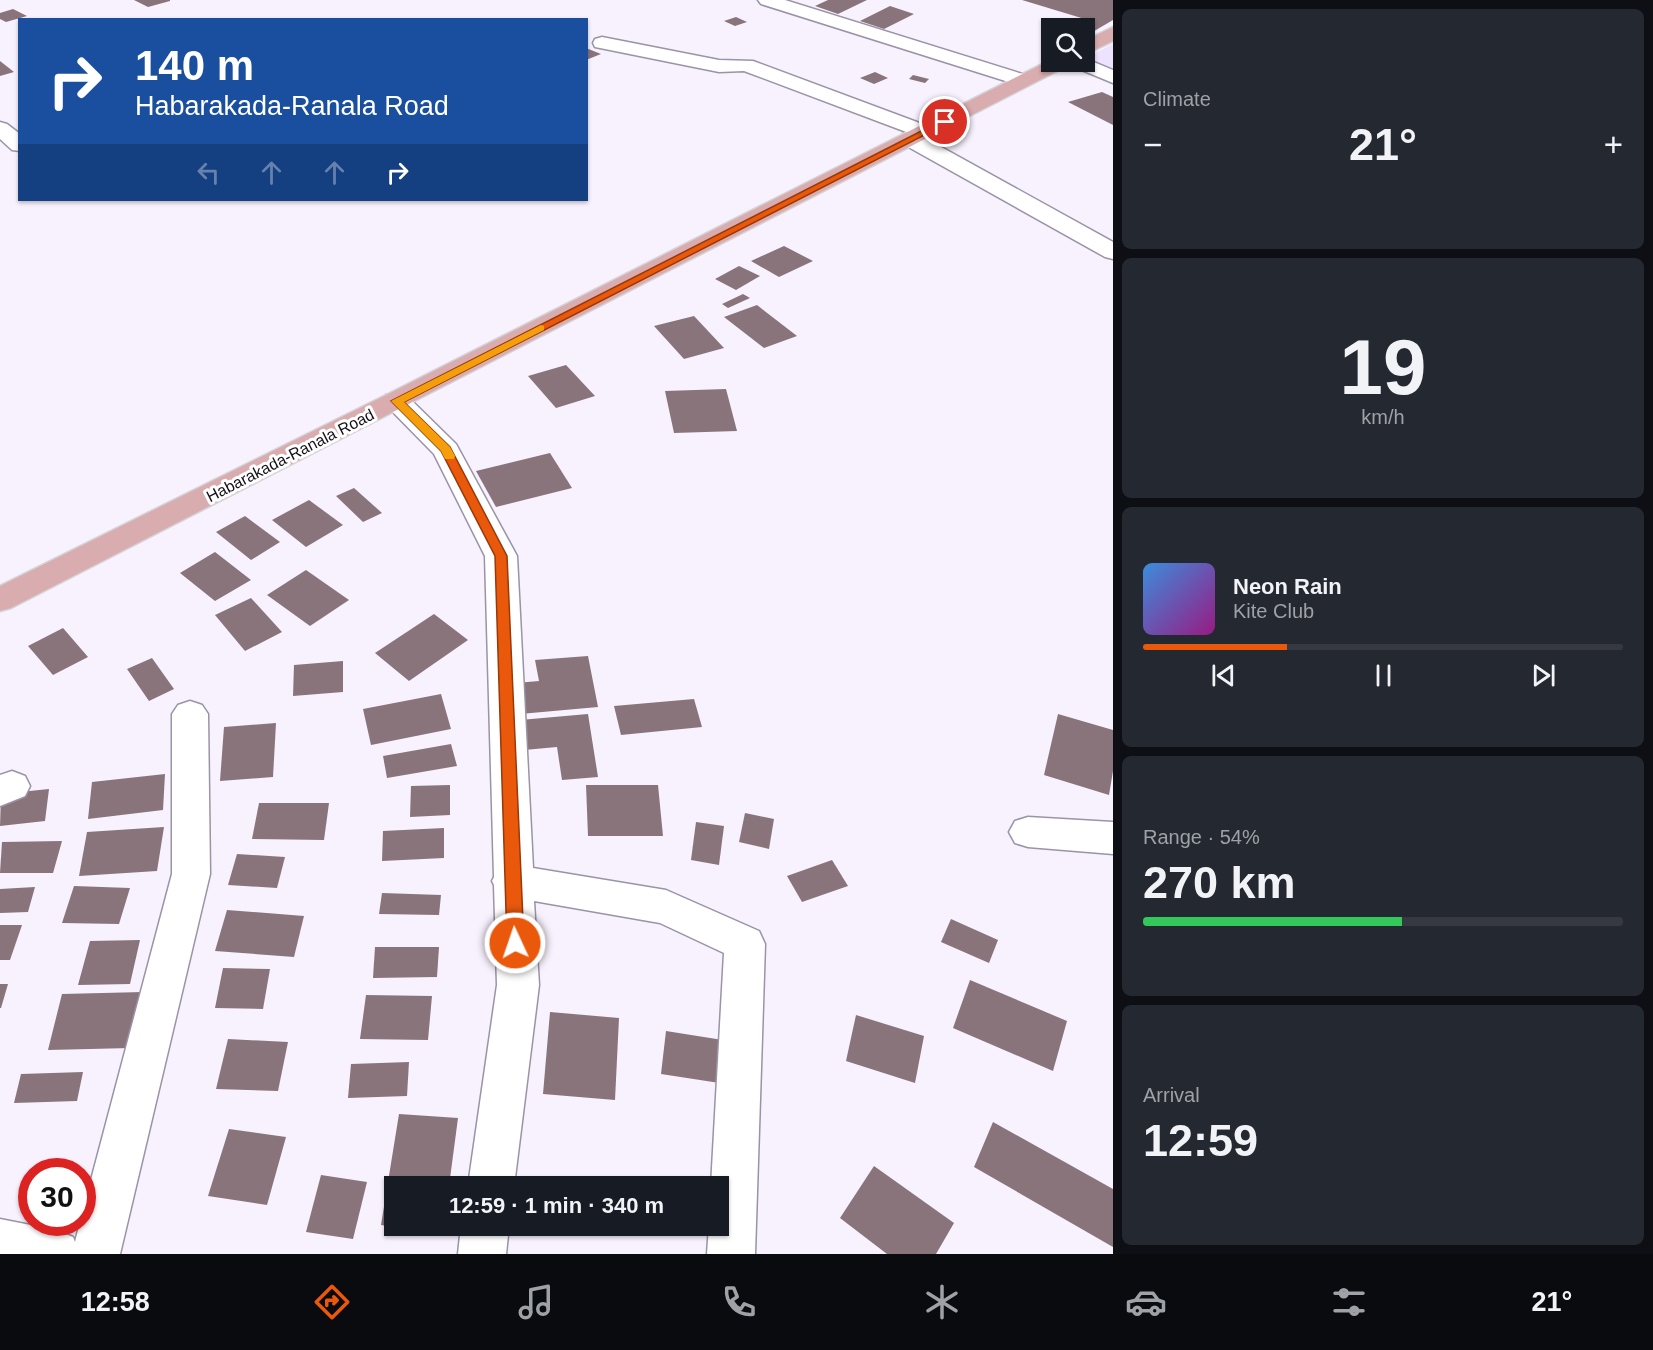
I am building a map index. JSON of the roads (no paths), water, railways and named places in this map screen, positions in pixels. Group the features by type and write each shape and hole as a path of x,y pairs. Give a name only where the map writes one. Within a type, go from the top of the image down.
{"main road":[{"path":"1095,43 1113,33"},
{"name":"Habarakada-Ranala Road","path":"0,600 918,136 1041,71"}],"street":[{"path":"767,0 1022,80"},
{"path":"602,43 719,66 746,65 918,136 1113,252"},
{"path":"1095,69 1113,77"},
{"path":"0,128 18,143"},
{"path":"396,401 446,450 501,556 512,881 518,984 491,1176"},
{"path":"96,1254 192,874 190,714"},
{"path":"1028,831 1113,838"},
{"path":"512,881 666,907 745,944 731,1254"},
{"path":"482,1254 484,1236"},
{"path":"0,1243 56,1254"}]}
